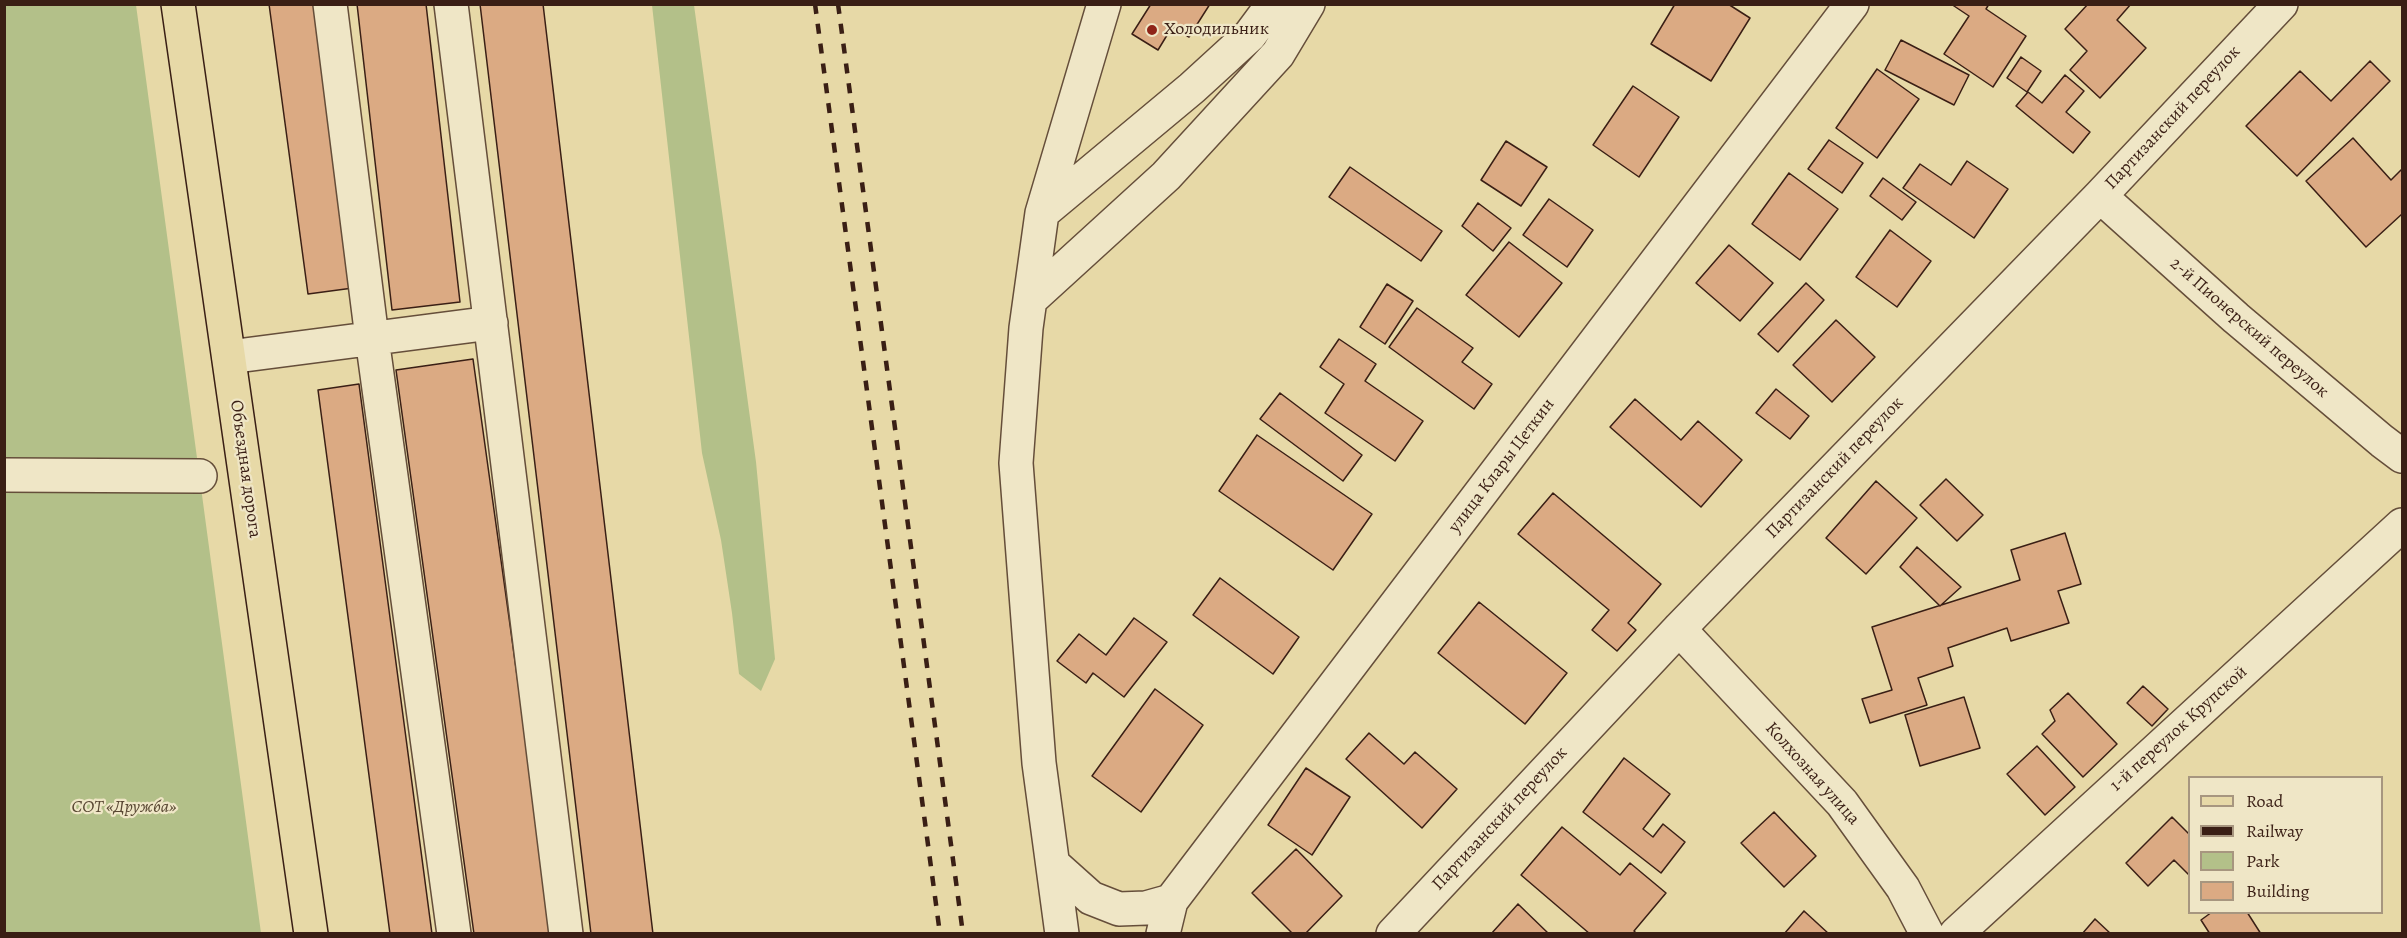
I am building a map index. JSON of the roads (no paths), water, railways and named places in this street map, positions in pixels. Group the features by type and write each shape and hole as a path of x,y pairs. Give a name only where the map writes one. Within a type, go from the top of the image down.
{"main road":[{"name":"Объездная дорога","path":"178,4 312,933"}],"street":[{"path":"330,4 372,338 454,933"},
{"path":"451,4 457,68 491,323 566,933"},
{"path":"1062,933 1039,763 1016,463 1030,300 1042,213 1104,4"},
{"path":"1042,213 1192,88 1250,35 1273,4"},
{"path":"1030,300 1166,176 1278,54 1308,4"},
{"name":"улица Клары Цеткин","path":"1163,933 1171,901 1852,4"},
{"name":"Партизанский переулок","path":"1393,933 1678,629 2100,196 2281,4"},
{"name":"2-й Пионерский переулок","path":"2100,196 2236,318 2382,441 2403,456"},
{"path":"229,357 491,323"},
{"path":"4,475 200,476"},
{"name":"1-й переулок Крупской","path":"1956,933 2403,525"},
{"name":"Колхозная улица","path":"1678,629 1842,803 1903,888 1927,933"},
{"path":"1053,864 1091,898 1119,909 1146,908 1171,901"}],"railway":[{"path":"815,4 940,934"},
{"path":"838,4 963,934"}],"place":[{"name":"Холодильник","path":"1152,30"}],"park label":[{"name":"СОТ «Дружба»","path":"124,808"}]}
